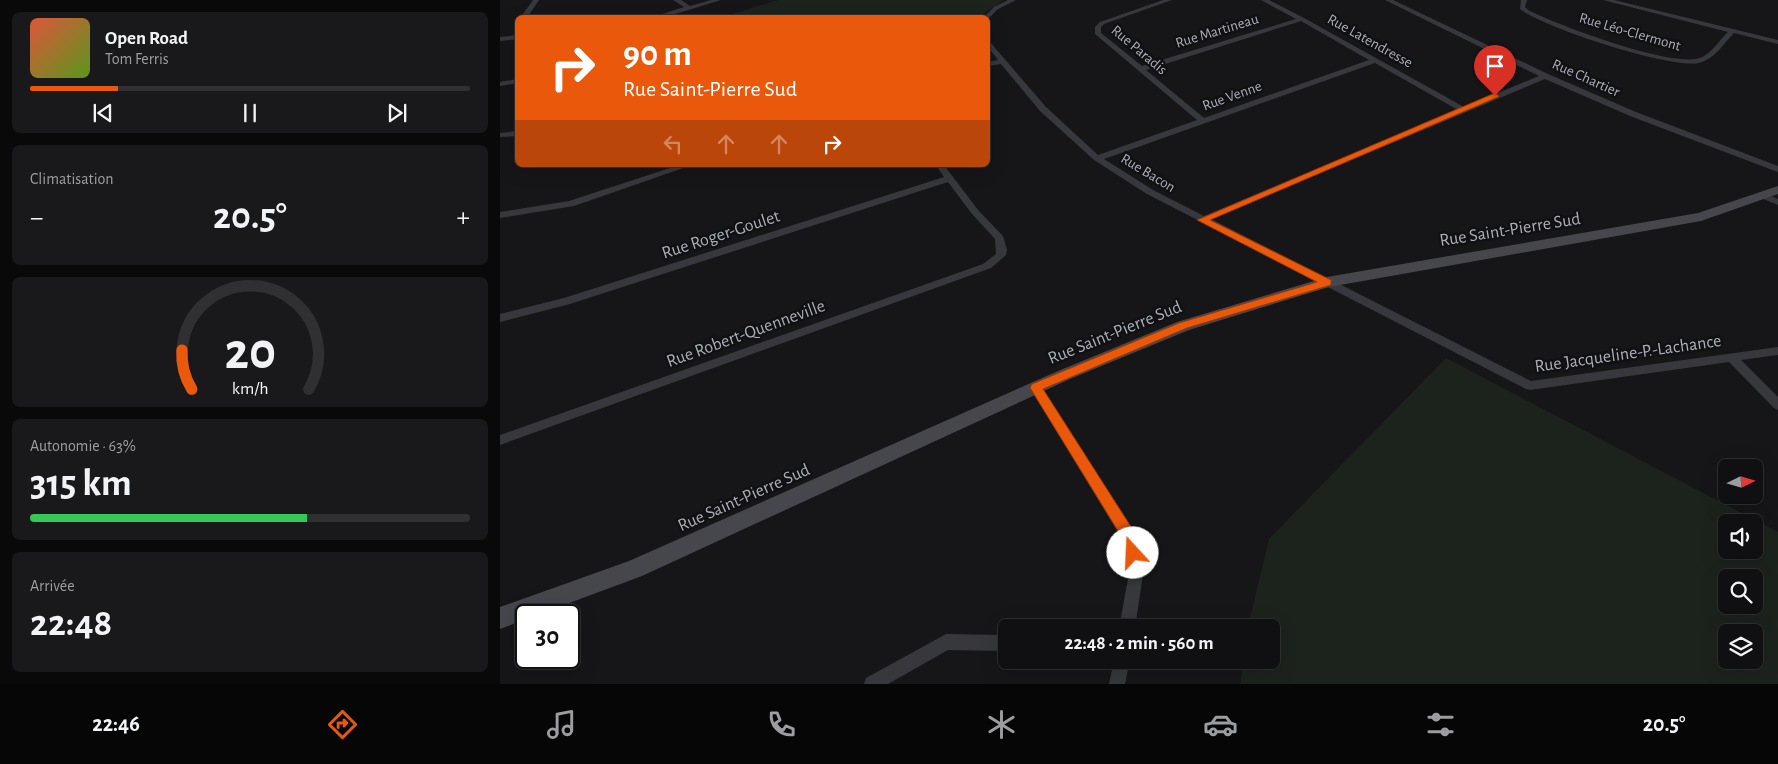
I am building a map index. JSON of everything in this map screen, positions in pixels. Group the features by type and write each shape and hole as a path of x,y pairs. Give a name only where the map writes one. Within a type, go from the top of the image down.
{"street":[{"path":"525,15 536,0"},
{"path":"676,0 690,8"},
{"path":"664,15 718,0"},
{"path":"989,15 996,8 1013,0"},
{"name":"Rue Paradis","path":"1169,0 1102,24 1098,27 1098,34 1203,122"},
{"name":"Rue Latendresse","path":"1264,0 1302,19 1462,109"},
{"name":"Rue Chartier","path":"1388,0 1545,76 1633,114 1778,170"},
{"name":"Rue Léo-Clermont","path":"1524,0 1522,8 1554,24 1683,62 1703,59 1733,31"},
{"path":"1606,0 1778,42"},
{"name":"Rue Martineau","path":"1141,69 1302,19"},
{"path":"500,39 515,35"},
{"name":"Rue Bacon","path":"990,45 1043,109 1097,158 1150,192 1327,282"},
{"name":"Rue Venne","path":"1097,158 1376,60"},
{"path":"990,64 1003,61"},
{"path":"1202,220 1462,109 1545,76"},
{"path":"500,84 515,82"},
{"path":"500,136 515,133"},
{"path":"500,215 571,204 682,167"},
{"path":"942,167 950,178"},
{"name":"Rue Robert-Quenneville","path":"500,440 987,266 1001,255 1000,238 975,212 950,178"},
{"name":"Rue Roger-Goulet","path":"500,318 566,301 950,178"},
{"name":"Rue Saint-Pierre Sud","path":"500,618 635,569 1036,388 1183,326 1327,282 1659,225 1701,216 1773,196"},
{"name":"Rue Jacqueline-P.-Lachance","path":"1327,282 1530,386 1730,357 1778,352"},
{"path":"1730,357 1778,405"},
{"path":"1036,388 1130,537 1137,568 1128,619"},
{"path":"872,684 946,642 998,643"},
{"path":"1117,684 1120,669"}],"shaded area":[{"path":"778,0 1004,0 982,15 729,15"},
{"path":"1446,358 1718,501 1718,504 1725,504 1744,514 1718,514 1718,559 1763,559 1763,524 1778,532 1778,684 1240,684 1242,669 1280,669 1280,619 1250,619 1269,539"}],"route":[{"path":"1133,553 1130,537 1036,388 1120,350 1183,326 1262,300 1327,282 1202,220 1495,96"}]}
